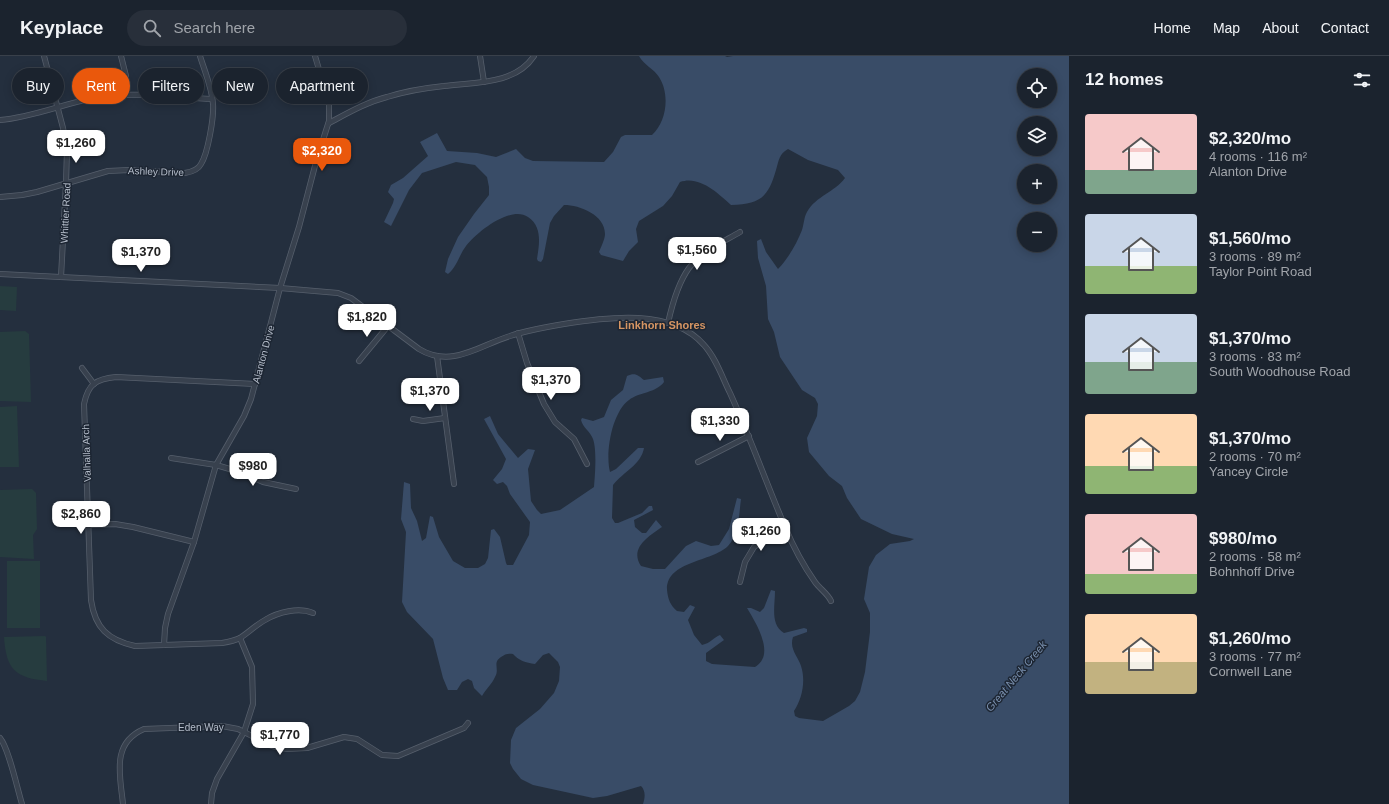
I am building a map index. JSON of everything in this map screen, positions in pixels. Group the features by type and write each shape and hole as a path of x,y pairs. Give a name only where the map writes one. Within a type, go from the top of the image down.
{"street":[{"name":"Whittier Road","path":"44,56 58,107 67,150 61,277"},
{"path":"121,56 124,68"},
{"name":"Ashley Drive","path":"200,56 212,99"},
{"name":"Alanton Drive","path":"164,645 168,614 194,542 216,465 244,416 251,399 280,288 299,227 316,162 329,123 328,103 315,56"},
{"path":"480,56 484,82"},
{"path":"329,123 386,97 421,89 484,82 500,78 518,71 534,56"},
{"path":"130,95 212,99"},
{"path":"0,120 17,118 72,104"},
{"name":"Ashley Drive","path":"0,197 37,192 108,171 129,170 185,173 194,171 201,165 204,156 212,121 212,104"},
{"path":"668,323 676,296 689,268 707,252 740,232"},
{"path":"0,274 280,288 338,293 351,298 419,349 428,354 437,356 467,354 518,333 566,324 605,319 649,320 668,323 682,328 694,335 710,352 749,436 784,525 798,555 808,572 831,601"},
{"path":"359,361 388,326"},
{"path":"518,333 527,363 544,404 555,422 577,443 587,464"},
{"path":"437,356 454,484"},
{"path":"82,368 94,384 102,379 116,377 255,384"},
{"name":"Valhalla Arch","path":"94,384 86,393 84,404 91,600 96,621 108,635 121,643 135,646 222,643 240,638 273,616 301,610 313,613"},
{"path":"413,419 423,421 445,418"},
{"path":"698,462 749,436"},
{"path":"171,458 216,465 240,472 264,482 296,489"},
{"path":"89,525 115,524 194,542"},
{"path":"740,582 745,562 754,547 784,525"},
{"path":"210,804 217,779 244,732 253,704 252,667 240,638"},
{"name":"Eden Way","path":"123,804 120,770 121,753 129,739 139,731 150,728 213,725 230,727 244,732 272,746 286,749 304,748 344,737 353,737 382,755 392,757 404,754 434,742 464,728 468,723"},
{"path":"0,738 10,760 22,804"}],"green space":[{"path":"0,286 17,287 16,311 0,310"},
{"path":"25,331 29,334 31,402 0,401 0,332"},
{"path":"17,406 19,467 0,467 0,407"},
{"path":"32,489 36,493 37,529 33,535 34,559 0,557 0,490"},
{"path":"7,561 40,561 40,628 7,628"},
{"path":"45,636 47,681 27,678 10,665 5,648 4,637"}],"water":[{"name":"Great Neck Creek","path":"639,56 1069,56 1069,804 643,804 645,795 641,786 607,796 593,798 533,785 521,779 510,763 511,740 516,728 540,709 554,693 559,681 560,667 558,662 549,653 543,655 535,664 522,661 513,654 505,654 498,659 496,664 497,671 494,680 482,696 474,688 472,681 468,679 462,682 457,690 448,690 443,678 433,639 407,612 402,602 406,532 401,519 404,482 410,484 411,508 417,521 422,541 426,538 430,516 433,517 439,537 453,561 465,568 478,568 485,564 488,558 491,530 494,529 500,537 507,565 513,565 529,535 530,522 510,494 507,486 503,482 497,484 493,480 502,469 506,459 484,419 490,416 498,434 518,458 528,449 535,450 528,469 531,501 537,510 541,514 560,510 594,487 595,449 592,436 582,423 582,418 593,421 604,417 611,400 623,390 627,376 632,374 644,380 663,377 664,382 661,386 629,400 623,406 614,423 608,454 610,472 616,469 638,448 644,448 636,464 613,485 612,518 615,523 618,523 642,513 649,506 652,506 653,510 634,520 635,527 642,533 646,533 656,520 662,527 642,543 637,554 638,560 641,566 653,569 665,569 686,546 696,541 711,546 719,545 729,529 737,498 741,499 738,524 732,541 728,546 712,556 691,563 674,573 669,580 667,590 668,596 671,604 677,611 684,612 690,605 695,607 688,620 694,635 702,645 720,635 724,640 706,653 706,661 712,664 755,667 761,662 764,655 764,647 759,630 747,608 760,612 764,608 771,590 775,591 774,615 780,630 784,633 804,628 807,629 807,632 793,637 792,641 793,649 801,666 803,678 801,695 794,711 795,716 799,718 823,721 855,701 860,692 865,672 870,632 870,613 864,599 869,567 876,555 890,544 914,539 892,534 861,519 847,498 842,486 829,476 809,452 807,438 817,416 818,404 815,398 802,390 780,357 774,332 768,319 766,286 758,258 757,241 761,239 766,252 778,269 795,245 802,230 806,214 811,207 820,198 841,183 845,178 838,170 808,160 788,149 780,158 770,187 761,198 749,203 731,205 708,186 687,180 680,182 672,196 663,206 639,221 636,229 638,242 629,251 623,261 601,255 599,252 604,241 605,234 601,221 596,216 584,209 564,205 550,223 543,259 541,262 537,259 539,236 536,226 528,217 521,214 513,214 495,222 471,240 454,268 448,274 445,272 448,259 458,237 489,195 487,177 475,165 456,162 422,173 409,190 391,226 384,222 394,199 388,192 391,185 403,178 428,156 420,142 437,133 447,151 477,153 496,157 516,149 525,158 533,161 604,162 613,152 621,137 625,135 652,135 657,129 664,115 666,99 665,91 659,77"}],"district":[{"name":"Linkhorn Shores","path":"662,325"}]}
